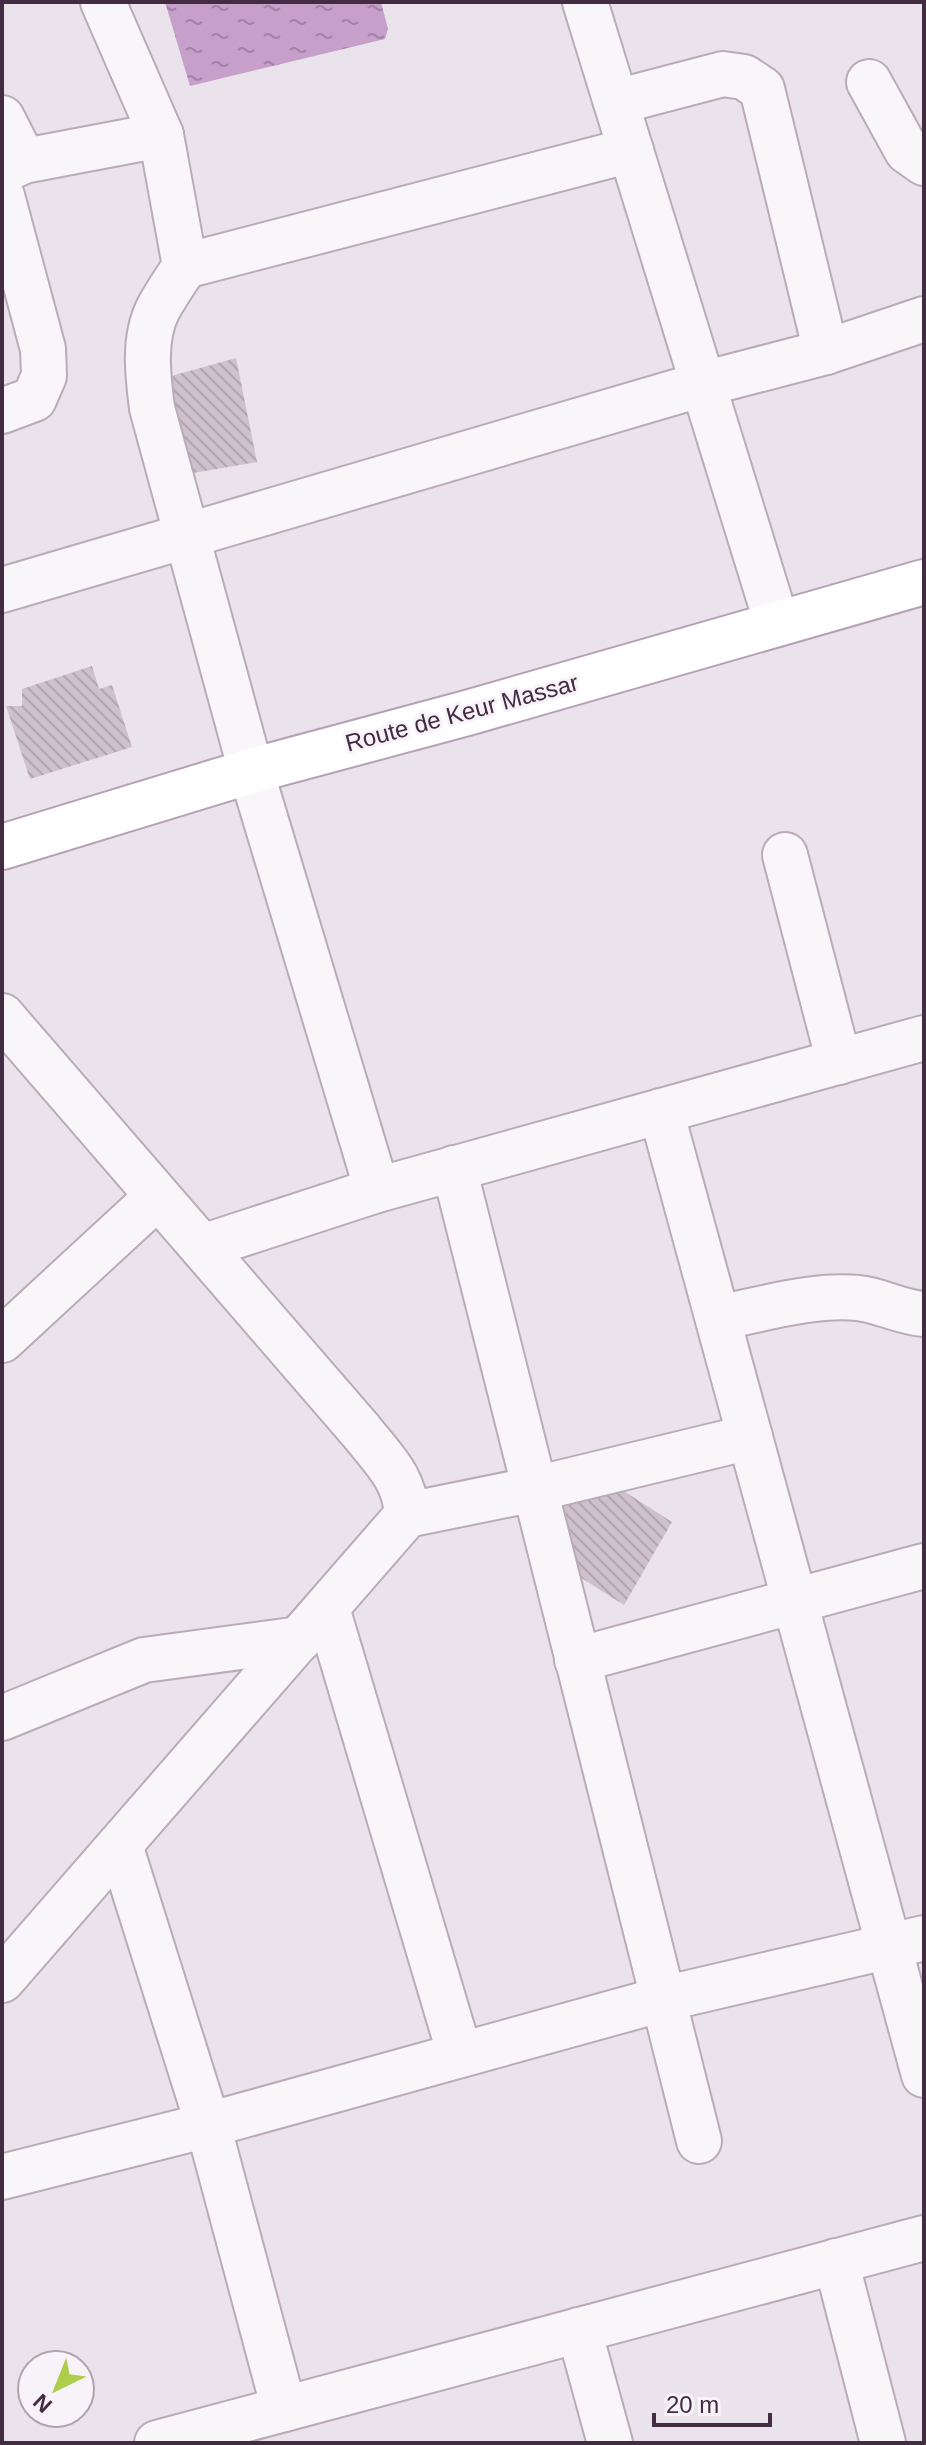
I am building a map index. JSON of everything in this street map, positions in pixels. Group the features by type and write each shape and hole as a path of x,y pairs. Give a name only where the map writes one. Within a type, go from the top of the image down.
{"main road":[{"name":"Route de Keur Massar","path":"2,847 251,771 777,624 922,590"}],"street":[{"path":"103,2 161,135 185,266 157,311 149,345 147,374 152,408 251,771 377,1190"},
{"path":"585,2 777,624"},
{"path":"616,102 723,74 744,77 762,89 826,352"},
{"path":"869,82 907,151 924,163"},
{"path":"2,118 9,176 43,349 44,376 34,399 2,411"},
{"path":"9,176 161,135"},
{"path":"185,266 631,150"},
{"path":"2,590 703,384 826,352 924,319"},
{"path":"785,855 839,1062"},
{"path":"2,1016 323,1385 400,1481 406,1496 407,1515"},
{"path":"202,1247 377,1190 924,1038"},
{"path":"661,1111 795,1601 907,1943 924,2075"},
{"path":"454,1168 699,2141"},
{"path":"2,1340 157,1197"},
{"path":"718,1318 804,1301 859,1298 904,1312 924,1314"},
{"path":"2,1980 407,1515 535,1489 750,1437"},
{"path":"577,1660 924,1566"},
{"path":"2,1718 144,1660 313,1624"},
{"path":"313,1624 460,2055"},
{"path":"120,1845 208,2125 284,2409"},
{"path":"2,2177 208,2125 663,1999 907,1943"},
{"path":"157,2443 924,2238"},
{"path":"836,2261 883,2443"},
{"path":"579,2330 610,2443"}],"water":[{"path":"165,2 381,2 388,29 385,39 190,86"}],"building":[{"path":"236,358 257,462 187,474 157,380"},
{"path":"92,666 99,689 112,685 132,747 30,779 6,706 22,706 22,689"},
{"path":"619,1488 672,1522 624,1605 564,1567 551,1510"}]}
